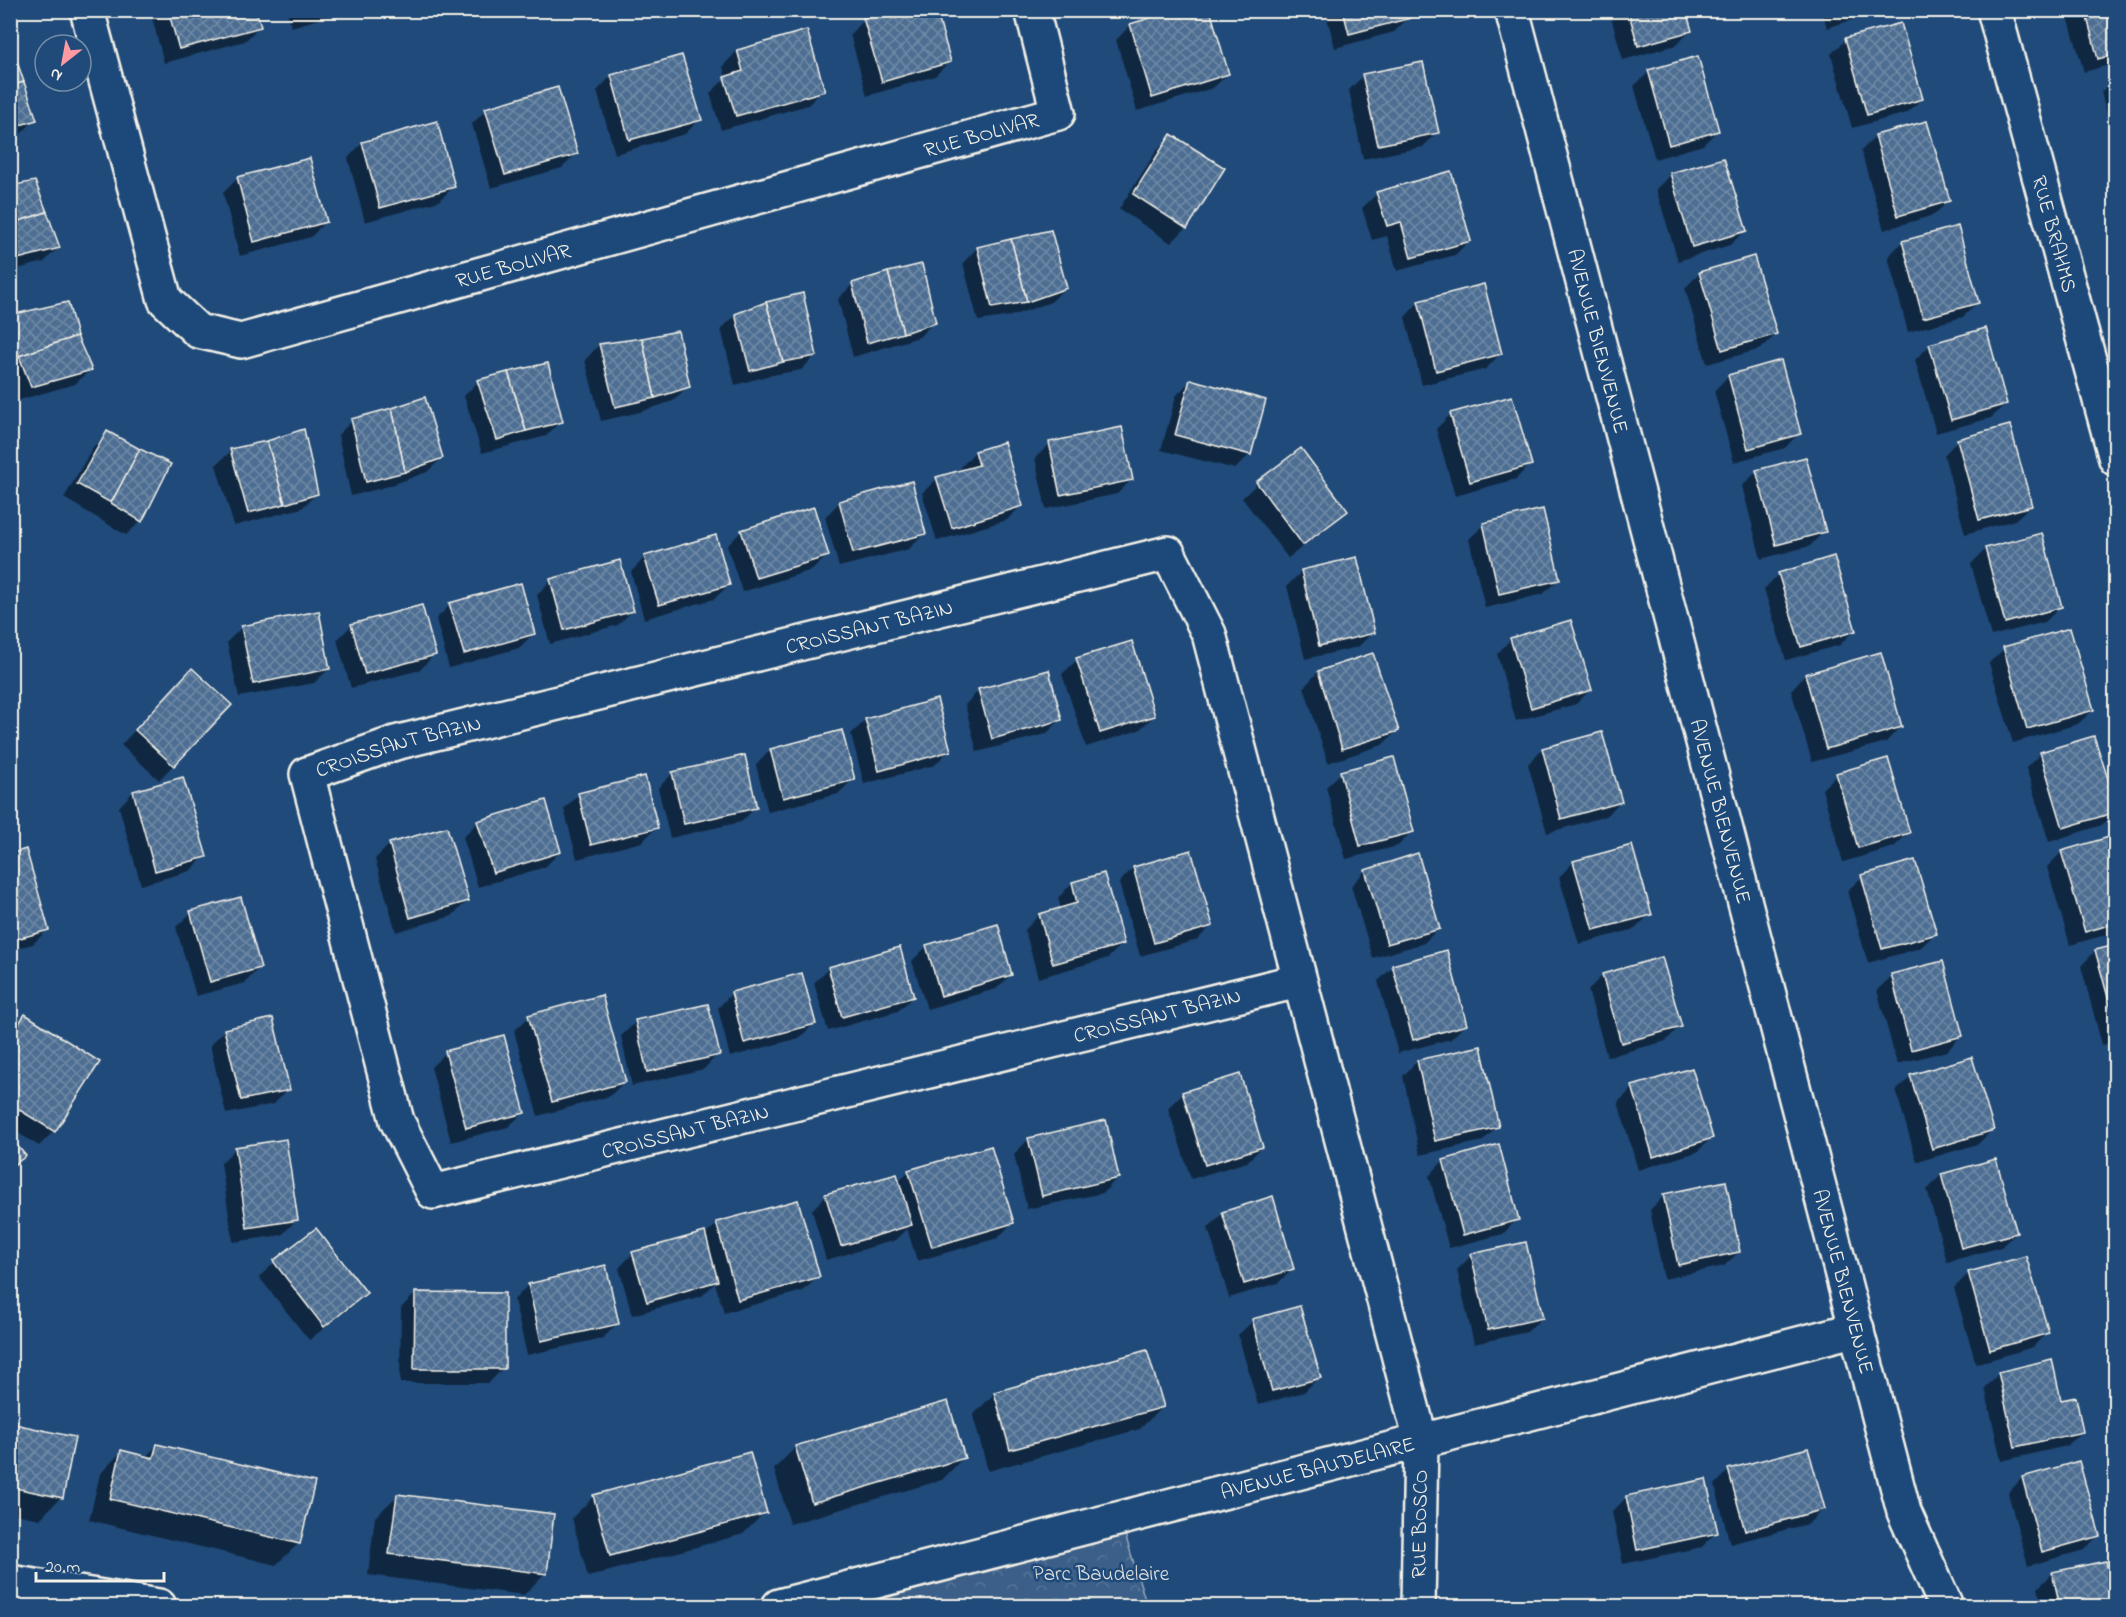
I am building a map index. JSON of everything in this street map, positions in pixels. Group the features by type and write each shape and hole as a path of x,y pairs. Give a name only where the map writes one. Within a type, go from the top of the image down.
{"street":[{"name":"RUE BOLIVAR","path":"87,10 165,300 198,331 241,341 1059,112 1032,10"},
{"name":"AVENUE BIENVENUE","path":"1512,10 1904,1512 1946,1606"},
{"name":"RUE BRAHMS","path":"1994,10 2115,459"},
{"name":"CROISSANT BAZIN","path":"1298,981 433,1192 397,1121 307,774 395,743 1168,553 1209,634 1420,1441"},
{"name":"AVENUE BAUDELAIRE","path":"779,1606 1857,1329"},
{"name":"RUE BOSCO","path":"1418,1606 1420,1441"},
{"path":"10,1582 159,1606"}],"green space":[{"name":"Parc Baudelaire","path":"1124,1531 1147,1606 857,1606"}],"building":[{"path":"168,10 256,10 261,27 179,49"},
{"path":"891,10 936,10 951,62 882,82 863,18"},
{"path":"1175,10 1210,10 1229,74 1152,98 1130,24"},
{"path":"1343,10 1409,10 1411,18 1349,34"},
{"path":"1628,10 1686,10 1692,31 1638,46"},
{"path":"2085,10 2116,10 2116,54 2098,59"},
{"path":"1901,23 1923,99 1867,115 1845,38"},
{"path":"807,30 825,91 736,116 724,77 743,71 737,50"},
{"path":"10,41 24,82 10,86"},
{"path":"682,55 702,120 629,140 611,75"},
{"path":"1698,56 1719,131 1669,145 1648,70"},
{"path":"1423,62 1439,133 1378,145 1362,74"},
{"path":"24,82 37,120 10,128 10,86"},
{"path":"558,87 578,154 505,175 485,108"},
{"path":"437,121 455,187 380,208 362,142"},
{"path":"1927,121 1950,201 1898,216 1875,135"},
{"path":"1171,134 1225,168 1187,229 1133,194"},
{"path":"310,158 327,222 254,242 237,177"},
{"path":"1724,158 1747,231 1692,247 1670,173"},
{"path":"1451,171 1471,241 1411,258 1401,222 1387,226 1376,192"},
{"path":"35,181 47,212 10,224 10,186"},
{"path":"47,212 60,248 10,261 10,224"},
{"path":"1958,226 1979,303 1923,318 1902,241"},
{"path":"1051,230 1067,288 1027,302 1011,239"},
{"path":"1011,239 1027,302 992,308 977,247"},
{"path":"1754,256 1777,334 1722,350 1699,272"},
{"path":"922,264 936,323 903,333 888,272"},
{"path":"888,272 903,333 867,343 852,283"},
{"path":"1484,284 1502,354 1436,371 1418,301"},
{"path":"803,293 817,356 783,362 766,302"},
{"path":"68,302 77,336 19,356 10,329 10,315"},
{"path":"766,302 783,362 750,371 735,314"},
{"path":"1986,328 2007,404 1951,420 1929,344"},
{"path":"678,331 690,387 655,398 642,338"},
{"path":"77,336 92,370 31,387 19,356"},
{"path":"642,338 655,398 615,407 599,344"},
{"path":"1781,360 1801,434 1748,449 1728,375"},
{"path":"548,363 563,422 526,431 508,372"},
{"path":"508,372 526,431 497,440 477,380"},
{"path":"1190,379 1266,400 1251,455 1175,435"},
{"path":"1512,396 1532,465 1470,482 1450,413"},
{"path":"425,397 443,458 405,472 392,408"},
{"path":"392,408 405,472 366,482 351,419"},
{"path":"2010,425 2032,506 1979,520 1957,439"},
{"path":"1122,427 1133,480 1060,495 1049,442"},
{"path":"304,429 318,494 285,504 267,441"},
{"path":"107,431 140,449 111,503 77,484"},
{"path":"267,441 285,504 248,513 230,449"},
{"path":"1004,442 1023,506 952,528 936,477 979,465 975,451"},
{"path":"1301,448 1348,511 1303,545 1256,482"},
{"path":"140,449 171,464 142,522 111,503"},
{"path":"1806,457 1826,532 1776,545 1756,470"},
{"path":"912,481 926,534 853,553 839,501"},
{"path":"814,507 829,556 756,578 741,530"},
{"path":"1543,509 1560,580 1499,594 1483,523"},
{"path":"2042,533 2062,607 2005,623 1985,548"},
{"path":"716,535 730,585 659,605 644,556"},
{"path":"1834,556 1856,631 1801,647 1778,573"},
{"path":"1357,557 1375,633 1319,646 1301,570"},
{"path":"620,560 634,611 564,630 550,579"},
{"path":"521,583 535,634 464,654 449,603"},
{"path":"422,605 436,655 365,674 351,624"},
{"path":"319,611 330,669 253,684 241,626"},
{"path":"1571,620 1592,690 1531,708 1510,638"},
{"path":"2070,628 2094,710 2027,729 2003,647"},
{"path":"1132,641 1155,716 1100,733 1076,658"},
{"path":"1881,652 1902,727 1826,749 1805,674"},
{"path":"1373,653 1399,731 1342,749 1318,671"},
{"path":"192,668 232,705 174,766 135,730"},
{"path":"1049,670 1062,720 992,739 978,689"},
{"path":"937,699 951,751 879,771 865,719"},
{"path":"842,730 855,780 783,798 770,749"},
{"path":"1602,732 1622,802 1561,819 1542,748"},
{"path":"2094,736 2116,803 2116,812 2063,828 2040,752"},
{"path":"745,755 757,808 684,824 672,772"},
{"path":"1394,757 1414,832 1360,846 1340,771"},
{"path":"1888,758 1910,833 1858,848 1836,773"},
{"path":"645,776 658,828 591,845 578,793"},
{"path":"183,777 207,857 155,871 133,791"},
{"path":"546,800 561,852 493,873 477,821"},
{"path":"447,827 469,901 410,918 389,843"},
{"path":"2116,835 2116,923 2085,932 2061,851"},
{"path":"1632,845 1652,915 1593,930 1573,861"},
{"path":"26,849 49,930 10,941 10,854"},
{"path":"1191,850 1213,926 1154,943 1133,867"},
{"path":"1418,853 1440,929 1387,944 1365,870"},
{"path":"1915,860 1937,934 1882,949 1861,875"},
{"path":"1104,873 1124,944 1053,964 1039,914 1077,903 1072,882"},
{"path":"241,897 261,968 210,982 190,911"},
{"path":"998,924 1012,975 941,996 926,945"},
{"path":"2116,945 2116,1027 2095,950"},
{"path":"900,947 914,997 842,1017 828,967"},
{"path":"1447,950 1467,1025 1413,1040 1392,965"},
{"path":"1662,957 1682,1027 1621,1043 1602,974"},
{"path":"1943,961 1963,1036 1911,1050 1891,974"},
{"path":"802,973 816,1024 744,1043 731,992"},
{"path":"602,995 626,1082 552,1102 528,1015"},
{"path":"708,1004 720,1055 647,1072 635,1020"},
{"path":"25,1014 100,1062 55,1132 10,1104 10,1037"},
{"path":"273,1018 290,1090 241,1100 224,1029"},
{"path":"504,1035 525,1113 466,1128 445,1051"},
{"path":"1481,1046 1499,1127 1435,1141 1417,1060"},
{"path":"1972,1057 1994,1130 1932,1149 1910,1075"},
{"path":"1692,1068 1713,1138 1653,1157 1632,1086"},
{"path":"1240,1074 1263,1147 1205,1165 1182,1092"},
{"path":"1106,1120 1119,1178 1042,1196 1028,1138"},
{"path":"10,1137 26,1156 10,1168"},
{"path":"286,1139 298,1220 247,1228 235,1147"},
{"path":"1499,1144 1519,1220 1463,1235 1443,1160"},
{"path":"991,1146 1014,1223 932,1247 908,1170"},
{"path":"1996,1159 2017,1233 1961,1248 1941,1174"},
{"path":"897,1174 912,1225 841,1246 825,1194"},
{"path":"1726,1181 1740,1252 1678,1265 1663,1194"},
{"path":"1273,1196 1294,1269 1244,1284 1222,1212"},
{"path":"798,1200 820,1277 738,1300 716,1222"},
{"path":"316,1228 367,1293 324,1327 273,1261"},
{"path":"705,1232 718,1281 647,1302 632,1252"},
{"path":"1526,1242 1543,1318 1488,1330 1471,1254"},
{"path":"2026,1256 2049,1333 1990,1350 1968,1272"},
{"path":"606,1265 619,1324 541,1341 528,1284"},
{"path":"415,1292 505,1293 505,1369 414,1369"},
{"path":"1300,1306 1321,1378 1272,1391 1252,1319"},
{"path":"1147,1350 1164,1407 1010,1450 994,1392"},
{"path":"2052,1359 2061,1400 2076,1397 2083,1432 2015,1447 1998,1372"},
{"path":"948,1401 965,1458 812,1503 795,1446"},
{"path":"10,1423 75,1437 63,1498 10,1487"},
{"path":"157,1444 315,1482 300,1544 110,1499 121,1450 153,1458"},
{"path":"1808,1448 1825,1509 1745,1531 1728,1469"},
{"path":"750,1452 767,1513 610,1556 593,1495"},
{"path":"2079,1461 2100,1536 2042,1552 2022,1477"},
{"path":"1706,1479 1718,1533 1637,1550 1626,1496"},
{"path":"397,1494 554,1514 547,1574 389,1554"},
{"path":"2106,1561 2116,1606 2060,1606 2052,1572"}]}
